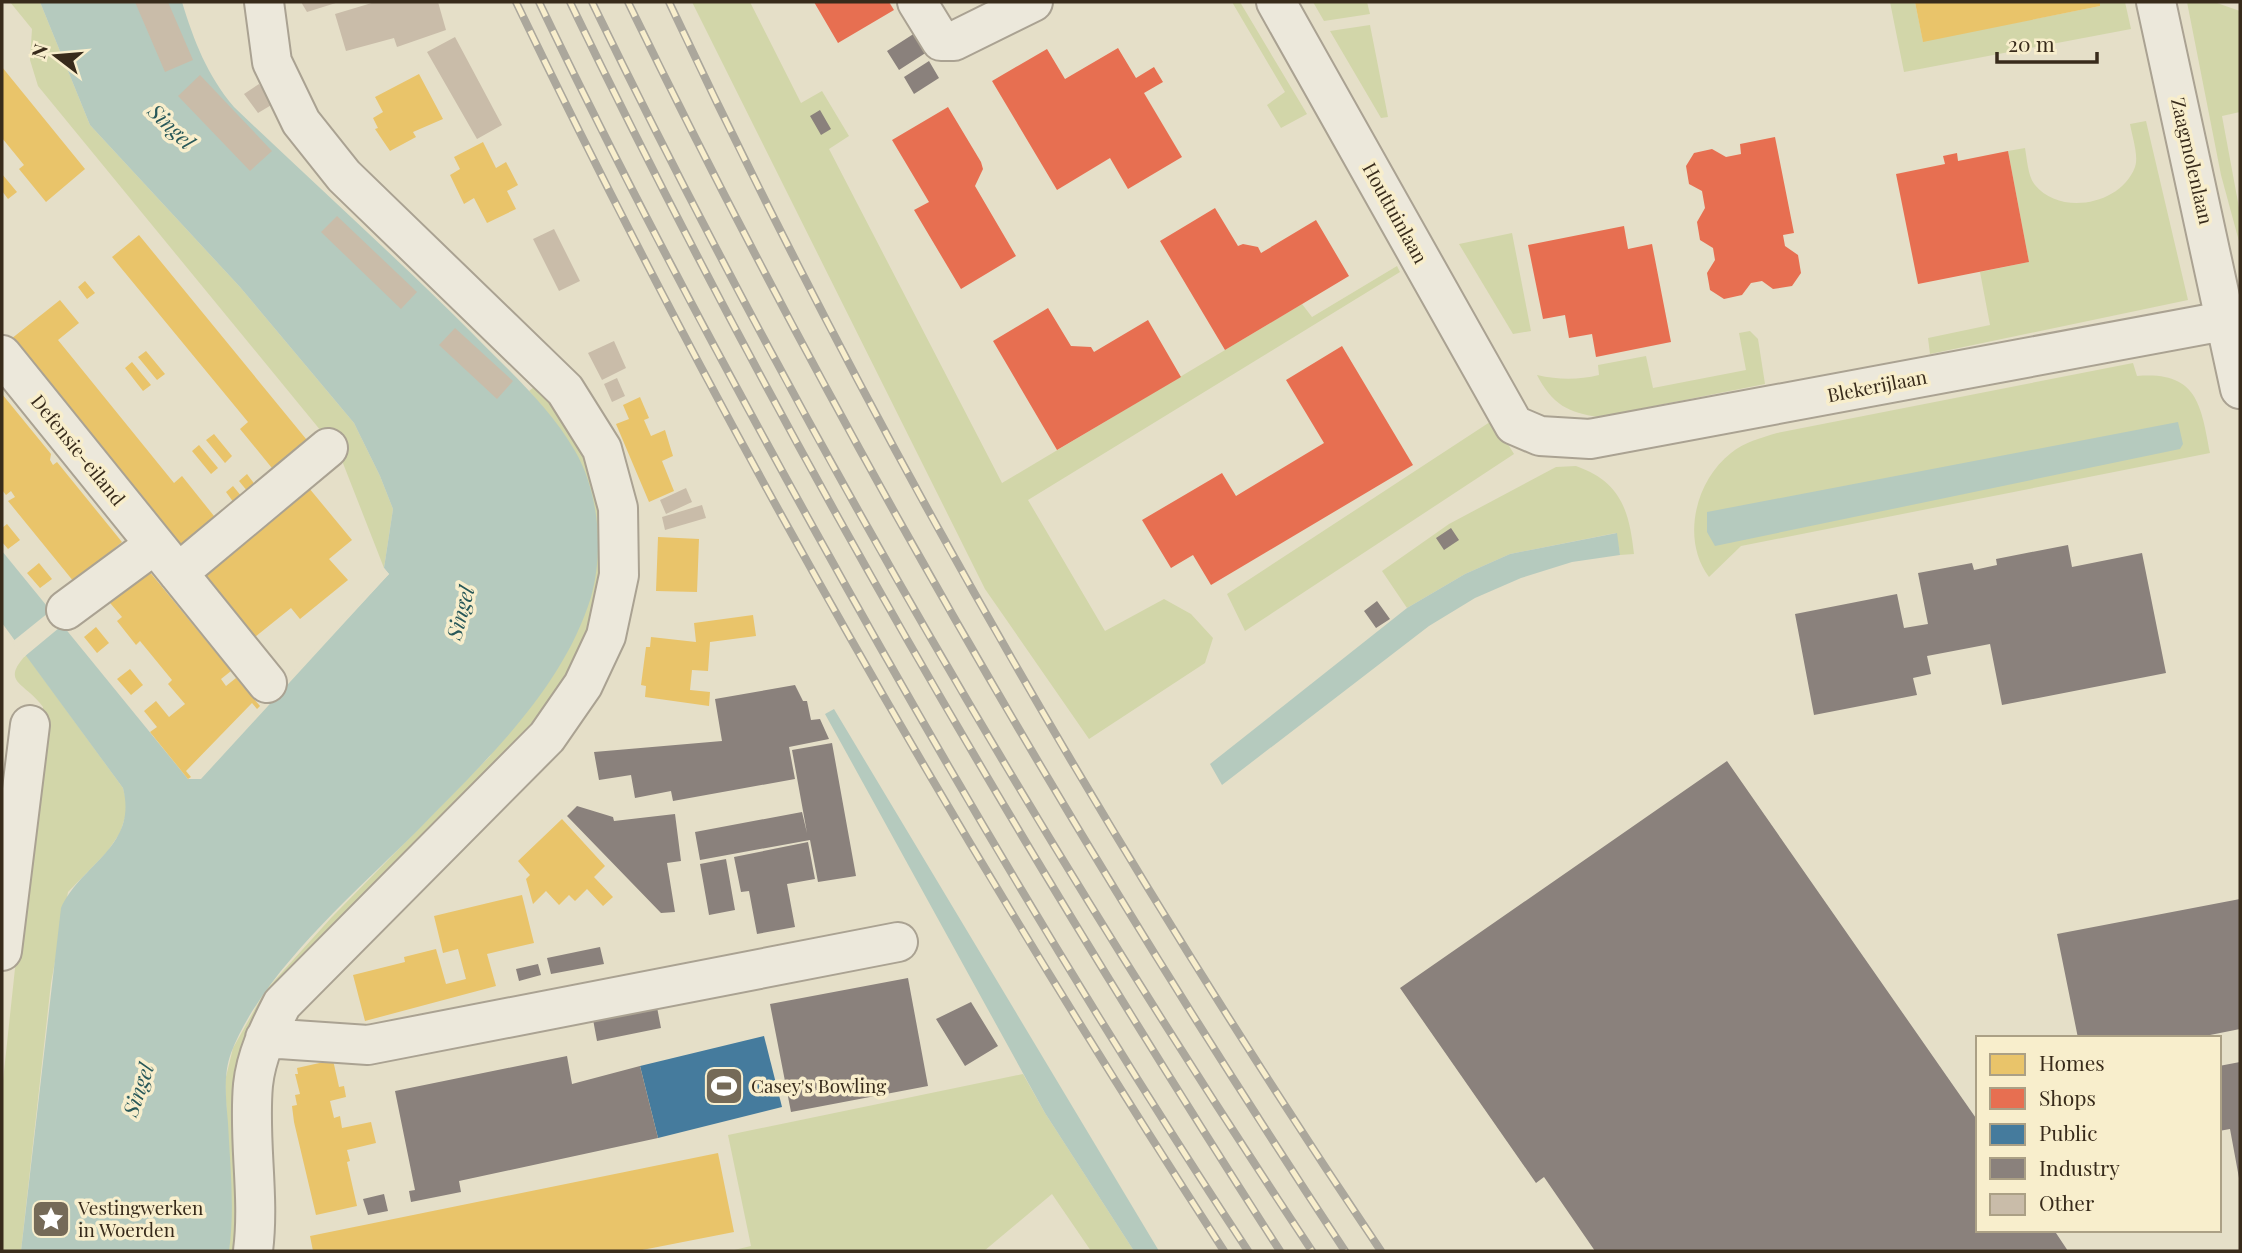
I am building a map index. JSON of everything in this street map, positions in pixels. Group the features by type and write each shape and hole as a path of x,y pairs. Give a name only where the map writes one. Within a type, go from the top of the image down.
{"street":[{"path":"253,1251 257,1215 253,1084 265,1038 282,1004 547,737 583,685 606,636 619,575 618,508 602,449 565,390 344,176 301,122 272,62 264,2"},
{"path":"917,2 940,41 954,41 1033,2"},
{"name":"Houttuinlaan","path":"1276,2 1514,425"},
{"name":"Zaagmolenlaan","path":"2156,2 2234,319 2240,389"},
{"name":"Blekerijlaan","path":"1514,425 1540,436 1590,439 2234,319"},
{"name":"Defensie-eiland","path":"2,355 267,683"},
{"path":"66,610 166,559 328,449"},
{"path":"2,951 30,725"},
{"path":"265,1038 368,1045 898,943"}],"green space":[{"path":"10,2 40,2 90,125 240,287 354,423 393,509 384,568 339,453 38,86 30,60 32,29"},
{"path":"692,2 750,2 801,103 822,91 849,136 829,149 1002,483 1302,304 1312,317 1397,266 1400,272 1028,500 1105,631 1164,599 1191,614 1213,638 1205,663 1089,739 985,589"},
{"path":"1232,2 1240,2 1307,114 1281,128 1267,105 1285,92"},
{"path":"1313,2 1367,2 1370,14 1324,21"},
{"path":"1890,2 1915,2 1923,41 2100,6 2100,2 2125,2 2131,29 1904,72"},
{"path":"2187,2 2214,2 2240,11 2240,112 2222,116 2240,213 2240,245 2221,175"},
{"path":"1370,25 1388,117 1381,118 1330,31"},
{"path":"2146,121 2188,300 1930,354 1928,338 1990,325 1980,272 2029,262 2008,151 2025,148 2031,177 2046,195 2059,201 2089,202 2104,198 2128,180 2136,162 2130,124"},
{"path":"1512,233 1531,331 1513,334 1459,244"},
{"path":"1750,331 1758,339 1765,384 1599,417 1578,413 1562,405 1549,393 1537,375 1568,379 1591,377 1599,375 1598,365 1646,356 1653,388 1746,370 1739,333"},
{"path":"2133,363 2137,376 2172,379 2193,394 2199,406 2210,453 1741,546 1709,577 1700,562 1694,529 1701,495 1708,479 1719,465 1747,443 1777,433"},
{"path":"543,380 603,485 610,573 582,648 551,698 519,739 275,998 241,1251 229,1251 231,1195 225,1081 233,1048 265,991 331,918 490,756 597,530 588,488 575,455 529,391"},
{"path":"1493,420 1514,454 1245,631 1227,594"},
{"path":"1576,466 1603,480 1613,489 1625,511 1634,554 1620,555 1616,533 1510,554 1465,574 1407,608 1382,571 1449,524 1556,467"},
{"path":"26,655 123,788 128,808 120,833 107,852 68,892 51,983 21,1251 2,1251 2,1090 43,707 15,677 15,671"},
{"path":"1023,1074 1134,1251 1091,1251 1052,1194 984,1251 730,1251 751,1246 728,1135"}],"water":[{"name":"Singel","path":"40,2 182,2 202,57 216,83 234,107 413,276 527,389 553,419 575,451 594,503 598,542 591,597 561,664 541,694 469,778 313,934 265,993 245,1023 228,1061 226,1078 232,1203 229,1251 21,1251 61,908 70,892 116,840 123,825 126,808 123,788 2,623 2,551 188,779 201,779 389,574 384,568 393,509 354,423 240,287 90,125"},
{"path":"2178,422 2183,444 2180,449 1715,546 1707,532 1707,512"},
{"path":"1617,533 1620,555 1572,562 1521,578 1475,598 1429,626 1222,785 1210,764 1407,608 1465,574 1510,554"},
{"path":"834,709 1159,1251 1134,1251 1045,1113 825,714"}],"pier":[{"path":"384,568 389,574 274,697 272,694 385,574 381,571"},
{"path":"53,609 65,623 24,657 12,642"}],"building: Homes":[{"path":"1915,2 2100,2 2100,6 1923,42"},
{"path":"2,67 85,169 46,202 19,169 24,165 2,138"},
{"path":"419,74 443,119 413,132 416,137 390,151 375,129 378,128 373,118 383,112 375,97"},
{"path":"483,142 496,168 506,162 518,185 507,191 516,209 487,223 474,198 464,204 450,175 460,169 454,157"},
{"path":"2,174 17,192 8,199 2,191"},
{"path":"139,235 311,445 276,473 240,429 248,422 112,257"},
{"path":"85,281 95,293 87,299 78,287"},
{"path":"60,300 79,323 58,340 174,483 182,476 218,521 183,549 11,339"},
{"path":"146,351 165,374 157,380 138,357"},
{"path":"132,362 151,385 143,391 125,368"},
{"path":"2,394 51,454 53,465 57,462 122,542 74,582 8,501 15,497 11,491 6,495 2,490"},
{"path":"640,397 649,418 644,420 651,436 665,430 673,456 662,461 674,491 649,502 616,424 629,419 623,405"},
{"path":"214,434 232,456 225,463 206,440"},
{"path":"199,445 218,468 211,474 192,451"},
{"path":"247,474 256,486 248,492 239,481"},
{"path":"304,482 352,540 329,559 348,580 300,619 291,608 255,637 199,568"},
{"path":"233,486 242,497 234,503 226,492"},
{"path":"7,524 20,540 8,549 2,542 2,528"},
{"path":"658,537 699,539 697,592 656,591"},
{"path":"39,563 52,579 40,588 27,573"},
{"path":"144,565 231,671 221,679 226,686 236,678 260,706 257,709 252,703 186,771 191,777 188,779 150,732 157,727 144,711 156,701 169,717 185,704 168,684 172,680 140,641 136,645 117,621 122,617 105,597"},
{"path":"753,615 756,636 710,642 708,671 692,670 690,690 710,692 709,706 645,697 646,686 641,685 646,647 650,647 651,637 696,642 694,623"},
{"path":"96,627 109,643 97,653 84,637"},
{"path":"130,669 143,685 131,695 117,679"},
{"path":"562,819 605,866 594,877 613,897 603,906 587,889 575,901 569,895 559,905 546,891 533,904 526,879 530,875 518,861"},
{"path":"522,895 534,943 487,954 496,986 365,1021 353,975 405,962 404,957 436,949 446,984 466,979 458,949 443,953 434,916"},
{"path":"333,1060 339,1087 344,1086 346,1097 330,1101 334,1118 340,1116 342,1128 371,1122 376,1143 347,1150 350,1161 347,1162 357,1206 316,1215 294,1122 292,1106 297,1105 295,1095 300,1094 295,1074 298,1074 297,1068"},
{"path":"718,1153 734,1232 637,1251 313,1251 310,1236"}],"building: Shops":[{"path":"814,2 889,2 894,10 838,43"},
{"path":"1118,48 1136,78 1154,67 1163,82 1144,93 1182,157 1128,189 1110,158 1057,190 992,81 1047,49 1065,79"},
{"path":"948,107 981,162 983,169 975,186 1016,256 961,289 914,210 929,202 892,140"},
{"path":"1775,137 1794,233 1783,235 1785,246 1798,255 1801,273 1792,286 1773,289 1762,281 1751,283 1742,295 1724,299 1710,290 1707,273 1715,260 1713,248 1700,240 1697,222 1705,208 1702,191 1689,184 1686,166 1694,153 1712,149 1726,157 1741,154 1740,144"},
{"path":"2008,151 2029,262 1918,284 1896,174 1945,164 1943,156 1957,153 1958,161"},
{"path":"1215,208 1238,246 1243,244 1258,247 1261,253 1316,220 1349,276 1225,350 1160,241"},
{"path":"1624,226 1628,249 1652,244 1671,342 1596,357 1592,334 1569,338 1565,315 1543,319 1528,245"},
{"path":"1048,308 1071,346 1091,347 1094,352 1148,320 1181,377 1057,450 993,341"},
{"path":"1342,346 1413,465 1211,585 1193,555 1171,568 1142,520 1222,473 1236,496 1324,443 1286,380"}],"building: Public":[{"path":"764,1036 782,1107 658,1138 640,1066"}],"building: Industry":[{"path":"915,33 927,52 899,70 887,51"},
{"path":"929,61 939,78 914,94 904,77"},
{"path":"820,110 831,129 821,135 810,116"},
{"path":"1451,528 1459,540 1444,550 1436,538"},
{"path":"2068,545 2072,567 2142,553 2166,673 2002,705 1990,644 1927,656 1931,674 1913,678 1917,695 1814,715 1795,614 1897,594 1904,628 1928,624 1918,573 1972,563 1974,570 1997,565 1996,559"},
{"path":"1377,601 1390,619 1376,628 1364,611"},
{"path":"795,685 803,701 807,701 811,720 820,719 829,739 789,747 795,779 673,801 671,791 635,798 631,775 599,780 594,752 722,741 715,699"},
{"path":"832,743 856,876 818,882 810,840 700,860 695,832 802,812 807,833 792,750"},
{"path":"1727,761 1976,1118 1976,1232 2055,1232 2068,1251 1595,1251 1544,1177 1536,1183 1400,988"},
{"path":"577,806 613,817 614,821 675,814 681,861 667,863 675,912 661,913 567,816"},
{"path":"808,842 815,879 787,884 795,927 757,934 749,891 741,892 734,857"},
{"path":"726,859 735,910 709,915 700,864"},
{"path":"2240,899 2240,1029 2205,1036 2078,1036 2057,934"},
{"path":"600,947 604,964 551,974 547,958"},
{"path":"538,964 541,975 519,981 516,969"},
{"path":"908,978 928,1086 791,1112 770,1004"},
{"path":"656,1002 661,1028 597,1041 592,1014"},
{"path":"971,1002 998,1046 965,1066 936,1019"},
{"path":"567,1056 572,1084 640,1066 658,1138 459,1181 461,1192 411,1202 409,1191 415,1190 395,1091"},
{"path":"2240,1062 2239,1178 2230,1129 2221,1131 2221,1066"},
{"path":"384,1194 388,1211 368,1215 363,1199"}],"building: Other":[{"path":"135,2 168,2 193,60 165,72"},
{"path":"301,2 339,2 307,12"},
{"path":"375,2 438,2 446,30 397,47 394,38 346,51 335,14"},
{"path":"455,37 502,125 477,139 427,52"},
{"path":"200,75 272,151 250,171 178,96"},
{"path":"259,84 273,104 258,113 244,94"},
{"path":"337,216 417,292 401,309 321,232"},
{"path":"554,229 580,281 559,291 533,239"},
{"path":"455,328 513,381 497,399 439,345"},
{"path":"614,341 626,368 602,380 588,353"},
{"path":"617,378 625,396 612,402 604,384"},
{"path":"686,488 692,502 666,514 660,500"},
{"path":"702,505 706,518 665,530 662,517"}],"railway":[{"path":"516,2 677,323 850,638 1033,947 1224,1251"},
{"path":"539,2 672,266 864,619 1078,984 1248,1251"},
{"path":"570,2 732,323 906,637 1089,947 1280,1251"},
{"path":"592,2 672,164 756,323 931,638 1117,948 1312,1251"},
{"path":"628,2 791,323 966,638 1151,947 1345,1251"},
{"path":"669,2 829,325 1001,640 1185,949 1381,1251"}],"place":[{"name":"Casey's Bowling","path":"724,1086"},
{"name":"Vestingwerken in Woerden","path":"51,1219"}]}
